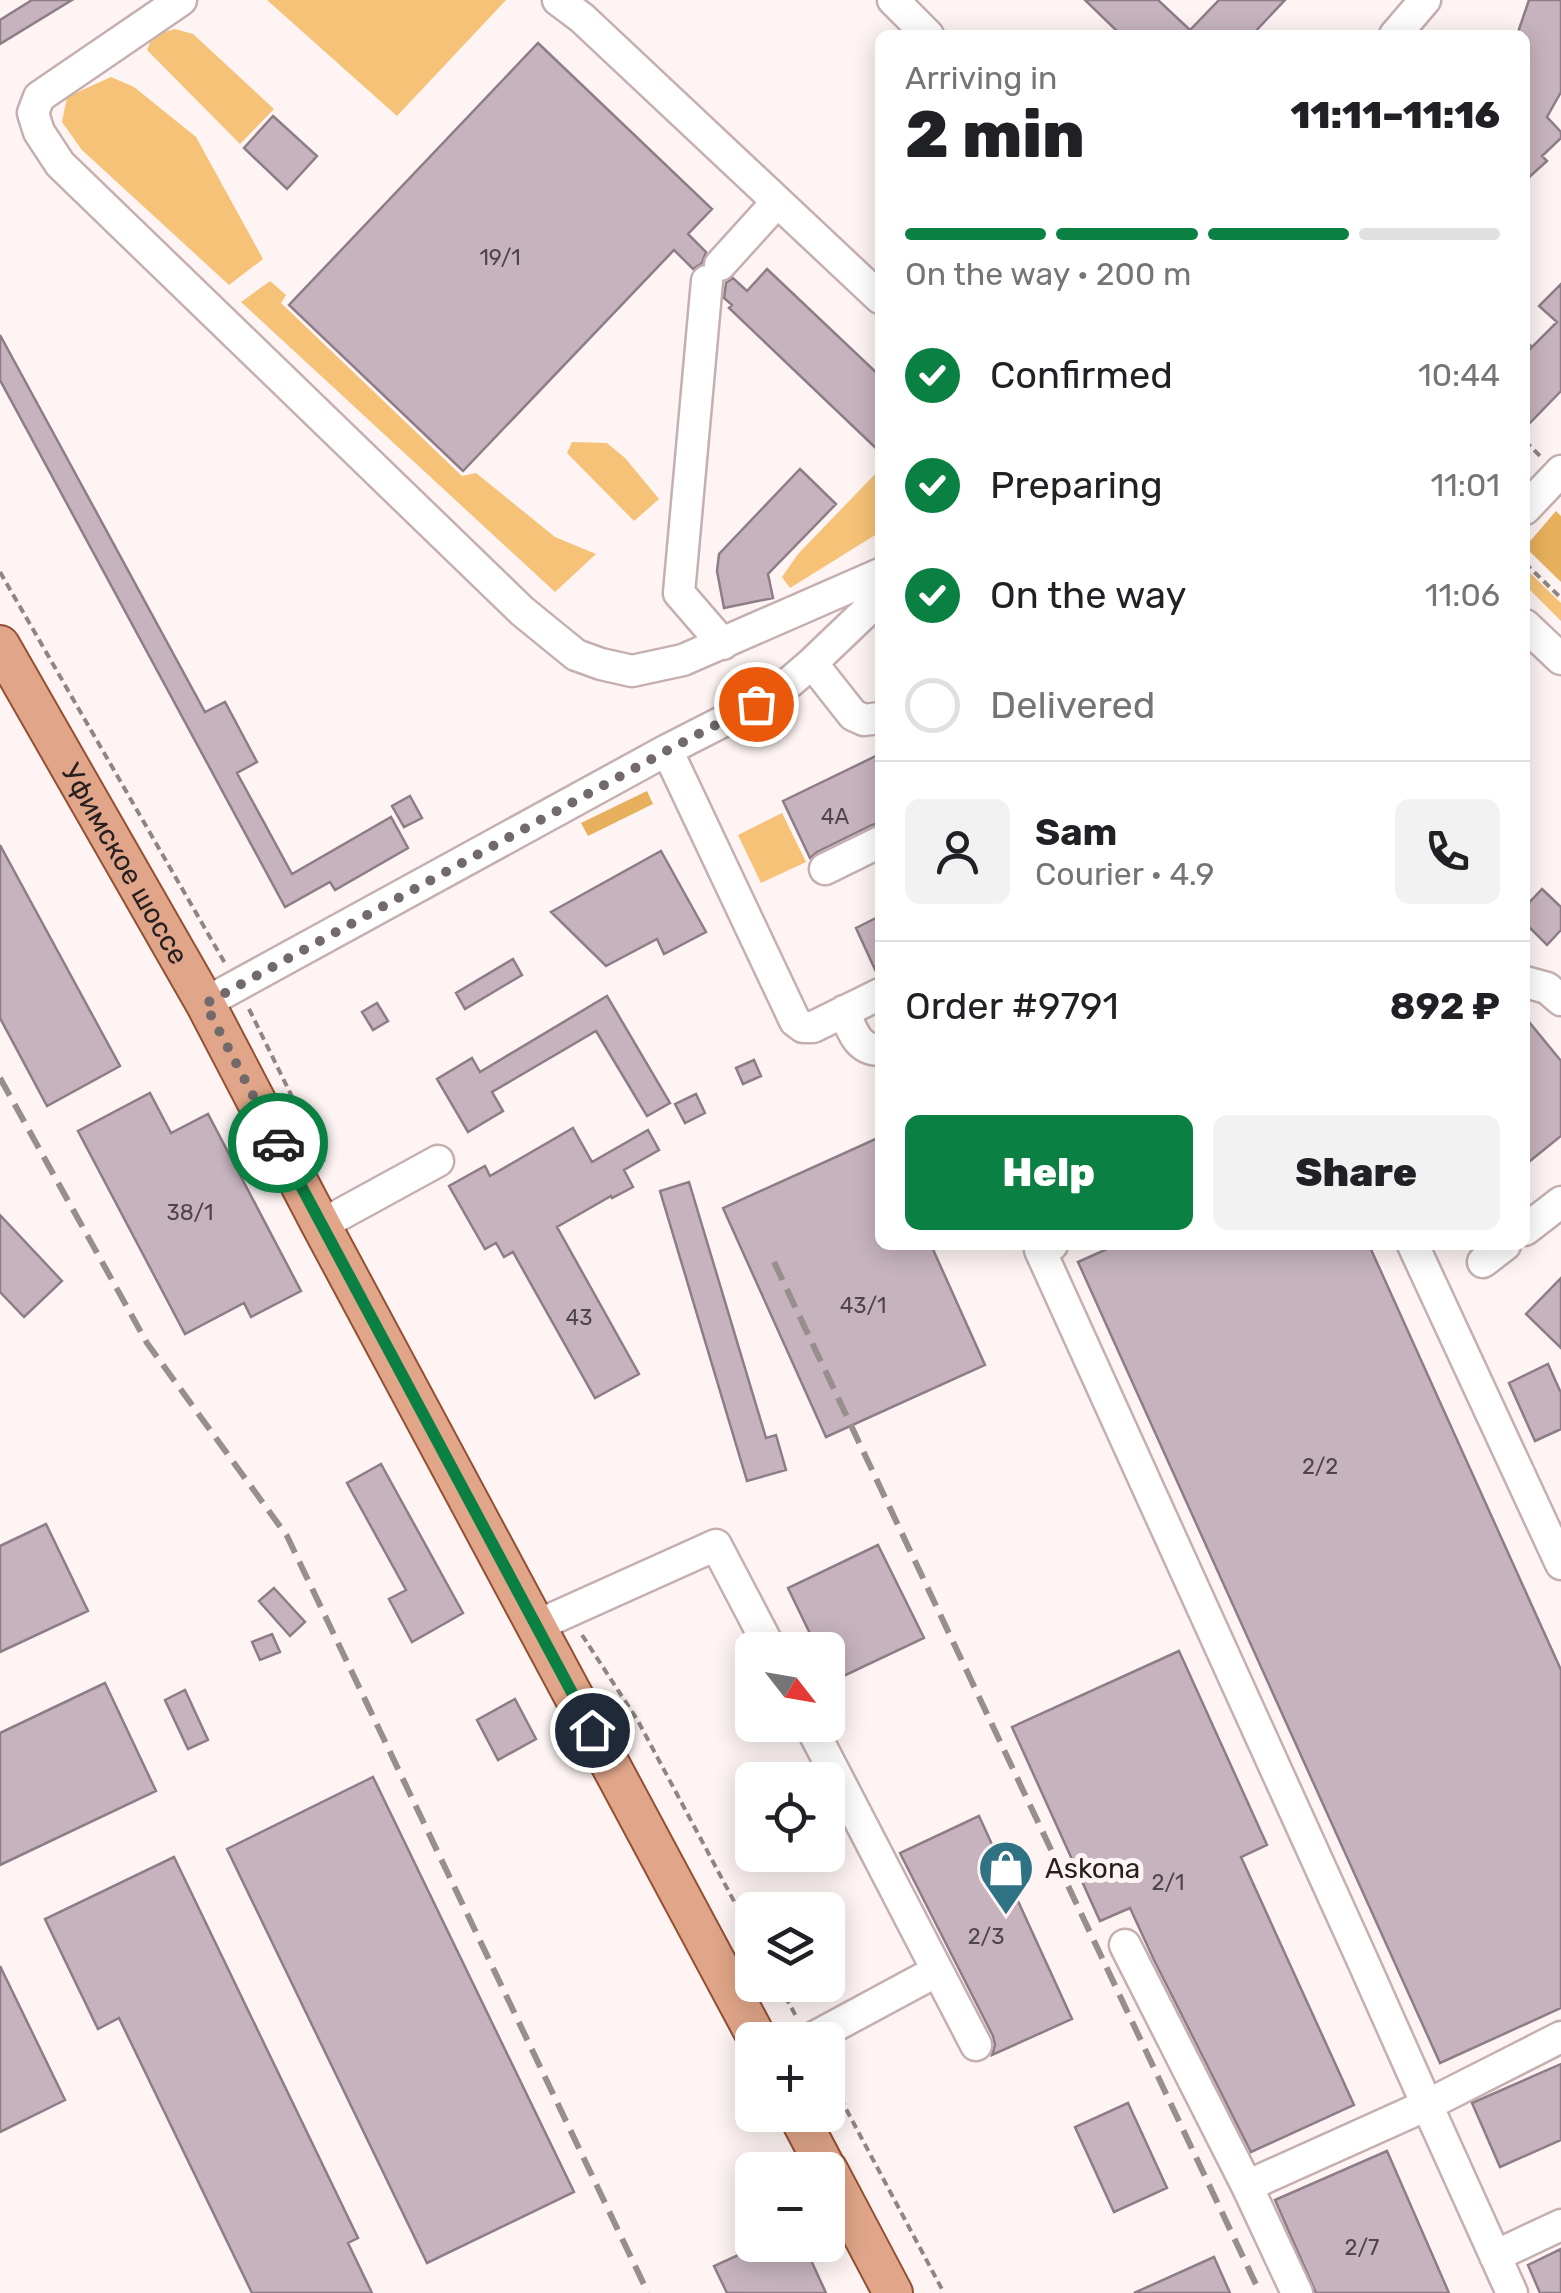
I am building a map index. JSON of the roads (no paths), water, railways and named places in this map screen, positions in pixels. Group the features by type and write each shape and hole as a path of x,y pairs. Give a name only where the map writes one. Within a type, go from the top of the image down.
{"main road":[{"name":"Уфимское шоссе","path":"0,645 222,995 320,1224 552,1619 749,2022"},
{"path":"845,2204 893,2293"}],"street":[{"path":"181,0 39,97 33,113 39,132 60,164 522,610 576,654 632,671 682,660 875,576"},
{"path":"558,0 582,18 875,293"},
{"path":"893,0 923,30"},
{"path":"1399,30 1425,0"},
{"path":"723,644 679,593 713,273 777,202"},
{"path":"1530,504 1561,470"},
{"path":"222,995 756,704 812,664 875,603"},
{"path":"1530,630 1561,659"},
{"path":"812,664 853,715 864,720 875,719"},
{"path":"668,750 796,1021 803,1027 814,1028 875,996"},
{"path":"826,869 875,844"},
{"path":"1530,983 1547,988 1561,1000"},
{"path":"844,1012 857,1041 875,1056"},
{"path":"320,1224 438,1161"},
{"path":"1530,1226 1560,1204"},
{"path":"1040,1250 1512,2293"},
{"path":"1415,1250 1561,1564"},
{"path":"552,1619 716,1545 761,1632"},
{"path":"819,1742 976,2044"},
{"path":"1124,1945 1247,2186 1296,2293"},
{"path":"829,2022 937,1971"},
{"path":"1247,2186 1426,2105 1561,2037"},
{"path":"1496,2256 1561,2225"}],"railway":[{"path":"0,1078 147,1343 287,1536 648,2293"},
{"path":"774,1262 1260,2293"}],"place":[{"name":"Askona","path":"1006,1917"}]}
